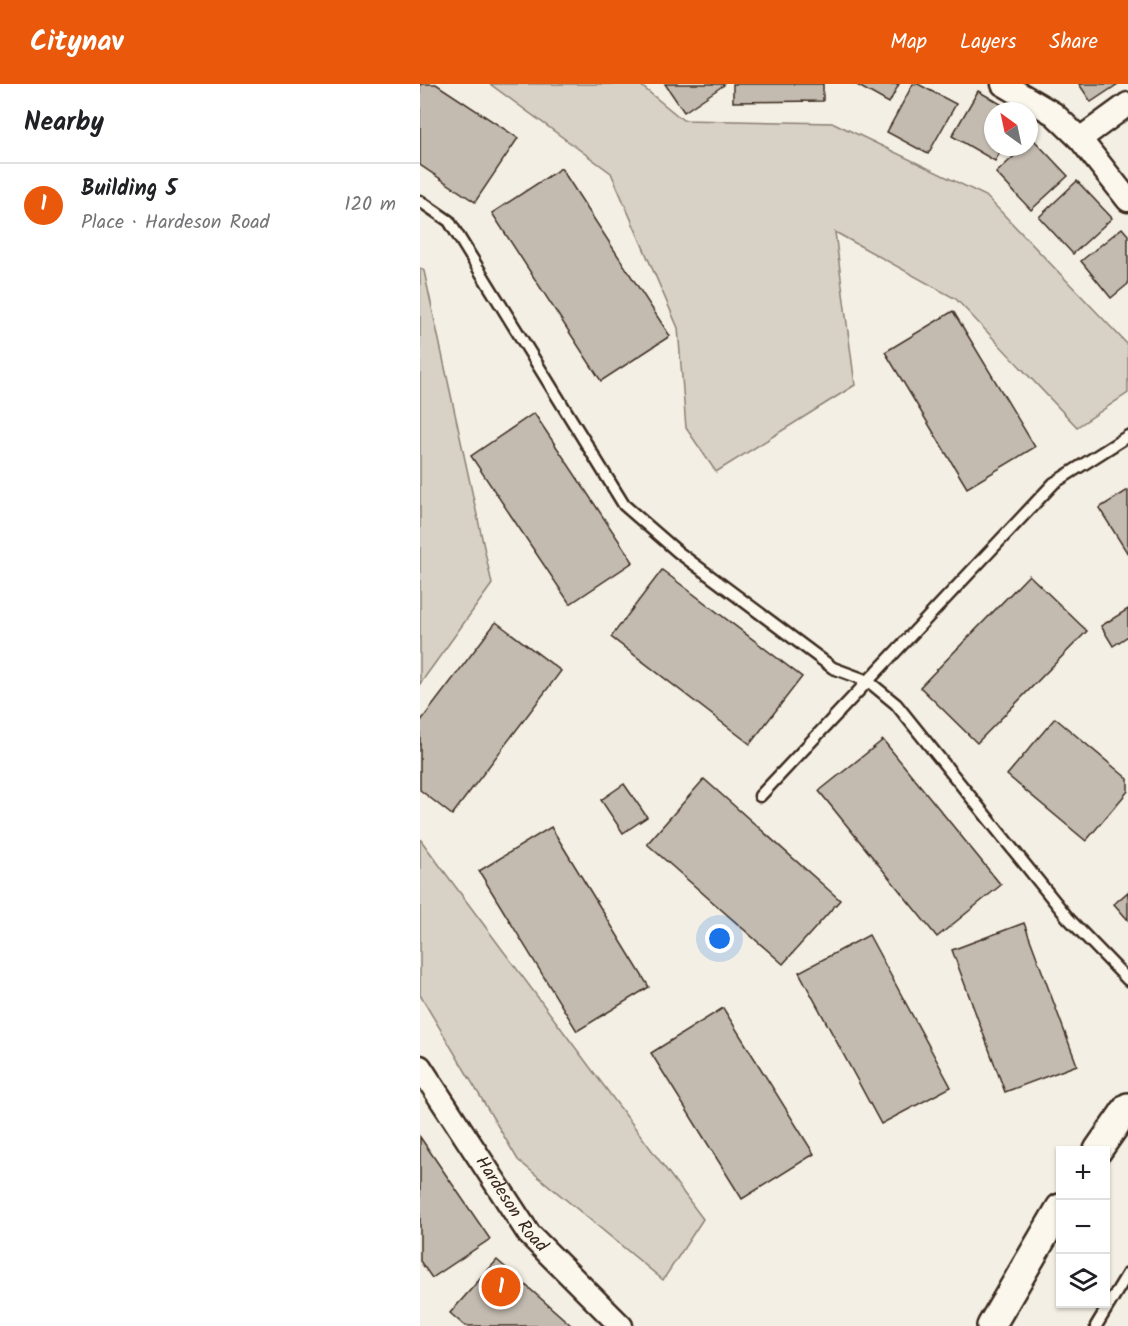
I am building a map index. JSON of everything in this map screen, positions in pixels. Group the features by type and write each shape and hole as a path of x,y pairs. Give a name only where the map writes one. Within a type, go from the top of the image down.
{"street":[{"path":"1003,84 1054,114 1080,139 1128,200"},
{"path":"1080,139 1128,104"},
{"name":"Hardeson Road","path":"420,1067 529,1234 621,1326"},
{"path":"1101,1146 1128,1107"},
{"path":"991,1326 1056,1215"}],"lane":[{"path":"420,201 449,221 624,505 678,552 833,668 868,681 896,704 1068,918 1128,980"},
{"path":"760,796 1054,483 1128,436"},
{"path":"1096,1326 1128,1273"}],"shaded area":[{"path":"490,84 639,84 683,120 834,123 986,196 1128,345 1128,393 1077,427 956,299 835,232 855,385 716,472 686,428 678,328 611,173"},
{"path":"420,268 424,271 492,584 420,684"},
{"path":"420,839 703,1219 663,1280 518,1160 420,995"}],"building":[{"path":"420,84 436,84 518,138 475,202 420,165"},
{"path":"665,84 723,84 724,85 684,112"},
{"path":"733,84 823,84 823,101 733,102"},
{"path":"855,84 899,84 889,103"},
{"path":"913,84 918,84 956,104 928,154 887,132"},
{"path":"1079,84 1118,84 1091,102"},
{"path":"978,91 997,102 984,102 984,155 952,136"},
{"path":"1038,144 1068,176 1031,210 996,173 1014,156 1038,156"},
{"path":"986,156 998,156 995,161"},
{"path":"561,168 670,336 601,381 492,213"},
{"path":"1077,181 1112,218 1073,254 1039,217"},
{"path":"1122,228 1128,235 1128,284 1111,298 1081,261"},
{"path":"953,311 1035,447 967,488 885,352"},
{"path":"534,413 633,562 570,604 471,456"},
{"path":"1128,490 1128,554 1099,508"},
{"path":"662,570 802,677 750,744 611,637"},
{"path":"1029,575 1087,631 977,743 920,687"},
{"path":"1128,609 1128,636 1113,646 1101,626"},
{"path":"496,622 561,671 452,815 420,790 420,722"},
{"path":"1055,718 1128,779 1128,791 1086,841 1007,775"},
{"path":"883,740 1001,885 937,937 819,791"},
{"path":"704,779 840,900 783,964 647,844"},
{"path":"624,784 647,817 623,833 601,800"},
{"path":"551,827 649,987 577,1031 479,871"},
{"path":"1128,892 1128,920 1114,904"},
{"path":"1024,923 1077,1065 1005,1092 952,950"},
{"path":"869,935 951,1087 881,1124 799,972"},
{"path":"723,1008 814,1154 742,1199 651,1053"},
{"path":"420,1137 490,1239 432,1278 420,1261"},
{"path":"497,1260 572,1326 465,1326 450,1313"}],"place":[{"name":"Building 5","path":"501,1287"}]}
